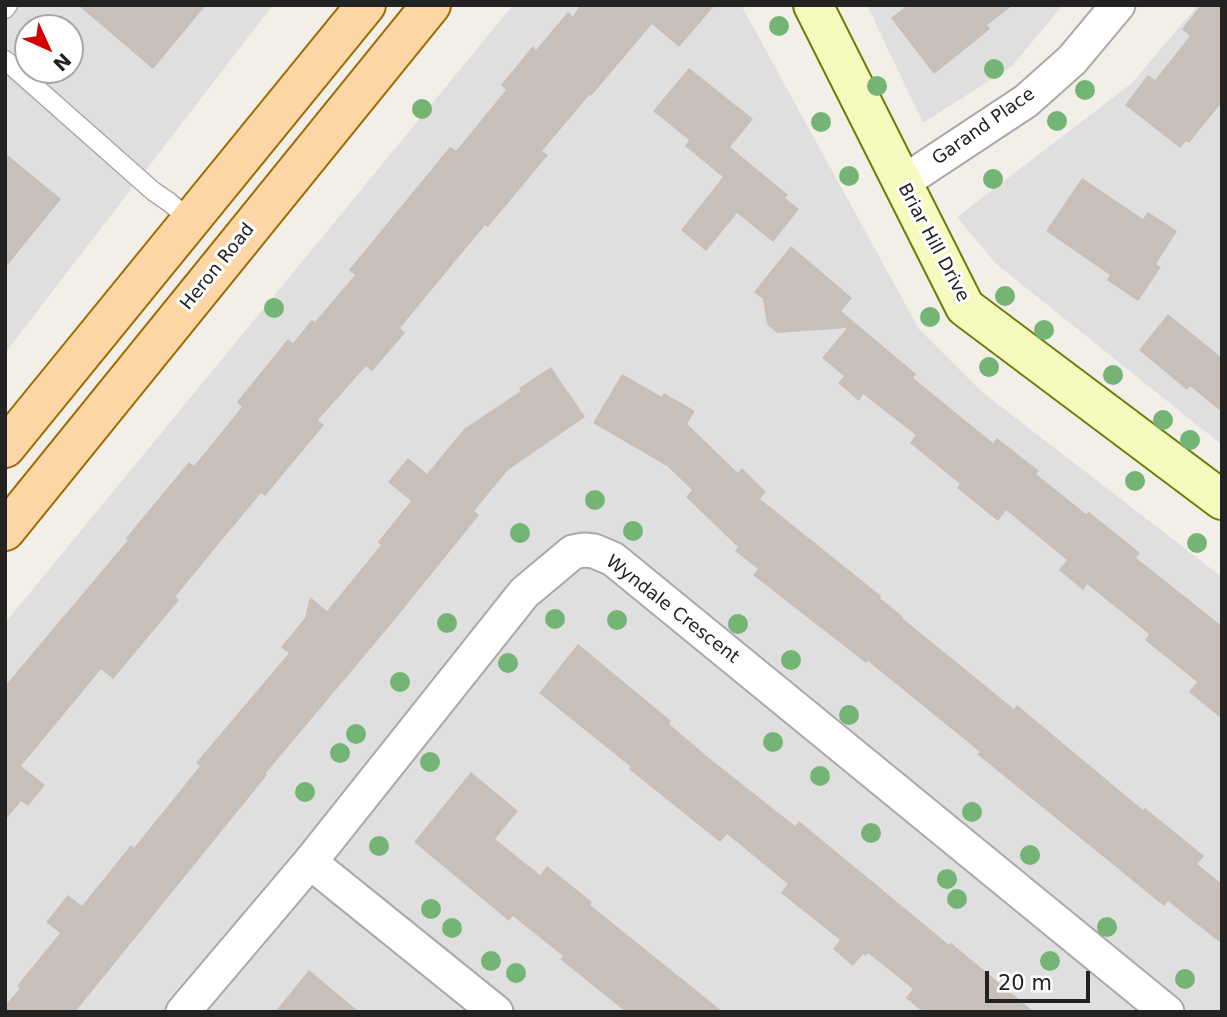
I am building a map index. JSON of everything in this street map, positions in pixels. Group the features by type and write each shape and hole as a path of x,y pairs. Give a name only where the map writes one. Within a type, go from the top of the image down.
{"main road":[{"path":"5,448 366,5"},
{"name":"Heron Road","path":"5,531 431,5"}],"street":[{"name":"Briar Hill Drive","path":"813,5 965,307 1222,500"},
{"name":"Garand Place","path":"902,183 1026,101 1072,60 1118,5"},
{"name":"Wyndale Crescent","path":"183,1012 310,862 524,593 573,552 584,550 613,559 1167,1012"},
{"path":"310,862 496,1012"}],"lane":[{"path":"5,60 153,191 191,221"}],"shaded area":[{"path":"5,5 273,5 5,353"},
{"path":"513,5 741,5 919,329 982,392 1222,577 1222,1012 5,1012 5,623"},
{"path":"867,5 1063,5 1012,66 923,123"},
{"path":"1198,5 1222,5 1222,445 995,263 957,217 1132,83"}],"building":[{"path":"78,5 206,5 153,69"},
{"path":"580,5 715,5 679,47 652,24 591,96 590,94 542,151 548,155 488,227 485,225 400,328 405,333 372,371 366,366 318,420 324,425 265,496 261,493 216,547 175,597 179,600 113,679 101,669 21,766 45,785 28,806 21,801 5,820 5,686 128,540 126,538 189,462 194,466 242,407 237,402 288,339 293,343 312,320 315,322 355,275 349,270 450,147 456,151 506,90 501,85 533,46 536,50 568,12 573,17"},
{"path":"908,5 1013,5 987,25 990,29 934,74 891,18"},
{"path":"1201,5 1222,5 1222,102 1189,143 1186,141 1180,148 1125,105 1148,75 1155,80 1190,36 1182,29"},
{"path":"689,68 753,119 730,147 788,195 785,198 799,209 773,242 737,213 706,251 681,230 723,177 685,146 689,140 653,111"},
{"path":"5,153 61,199 5,268"},
{"path":"1082,178 1143,219 1148,212 1177,231 1156,264 1161,267 1138,301 1107,280 1110,275 1046,231"},
{"path":"791,246 852,298 841,311 916,374 913,378 993,443 997,438 1039,471 1036,474 1140,553 1136,558 1222,626 1222,719 1189,692 1197,682 1145,640 1149,634 1087,584 1083,590 1059,570 1067,560 1006,510 998,521 957,488 960,484 910,443 916,435 863,394 859,401 838,383 844,376 822,358 847,328 777,333 767,324 763,299 754,292"},
{"path":"1168,314 1222,358 1222,412 1190,386 1187,390 1139,350"},
{"path":"551,367 585,417 508,470 474,511 479,515 266,773 75,1012 5,1012 5,1006 20,988 17,986 60,933 46,922 68,895 82,906 131,845 134,848 200,766 196,763 289,653 281,647 305,618 310,597 327,611 381,545 378,542 411,501 388,482 408,458 427,474 464,429 521,391 519,388"},
{"path":"622,374 662,397 664,393 695,411 687,424 738,473 742,468 766,492 760,499 881,596 880,598 902,618 1014,709 1017,705 1143,810 1145,808 1204,856 1197,864 1222,884 1222,944 1168,901 1164,906 977,754 980,752 868,661 866,663 753,575 758,569 735,551 738,547 686,497 692,490 667,466 593,423"},
{"path":"578,644 671,721 669,724 709,758 795,826 799,821 1034,1012 923,1012 906,998 913,989 868,953 866,956 863,954 853,966 833,949 840,940 781,893 788,884 727,834 720,842 539,693"},
{"path":"471,772 518,811 495,839 540,875 547,866 592,902 590,905 723,1012 626,1012 560,959 563,956 513,916 509,921 414,842"},
{"path":"309,970 359,1012 275,1012"}]}
